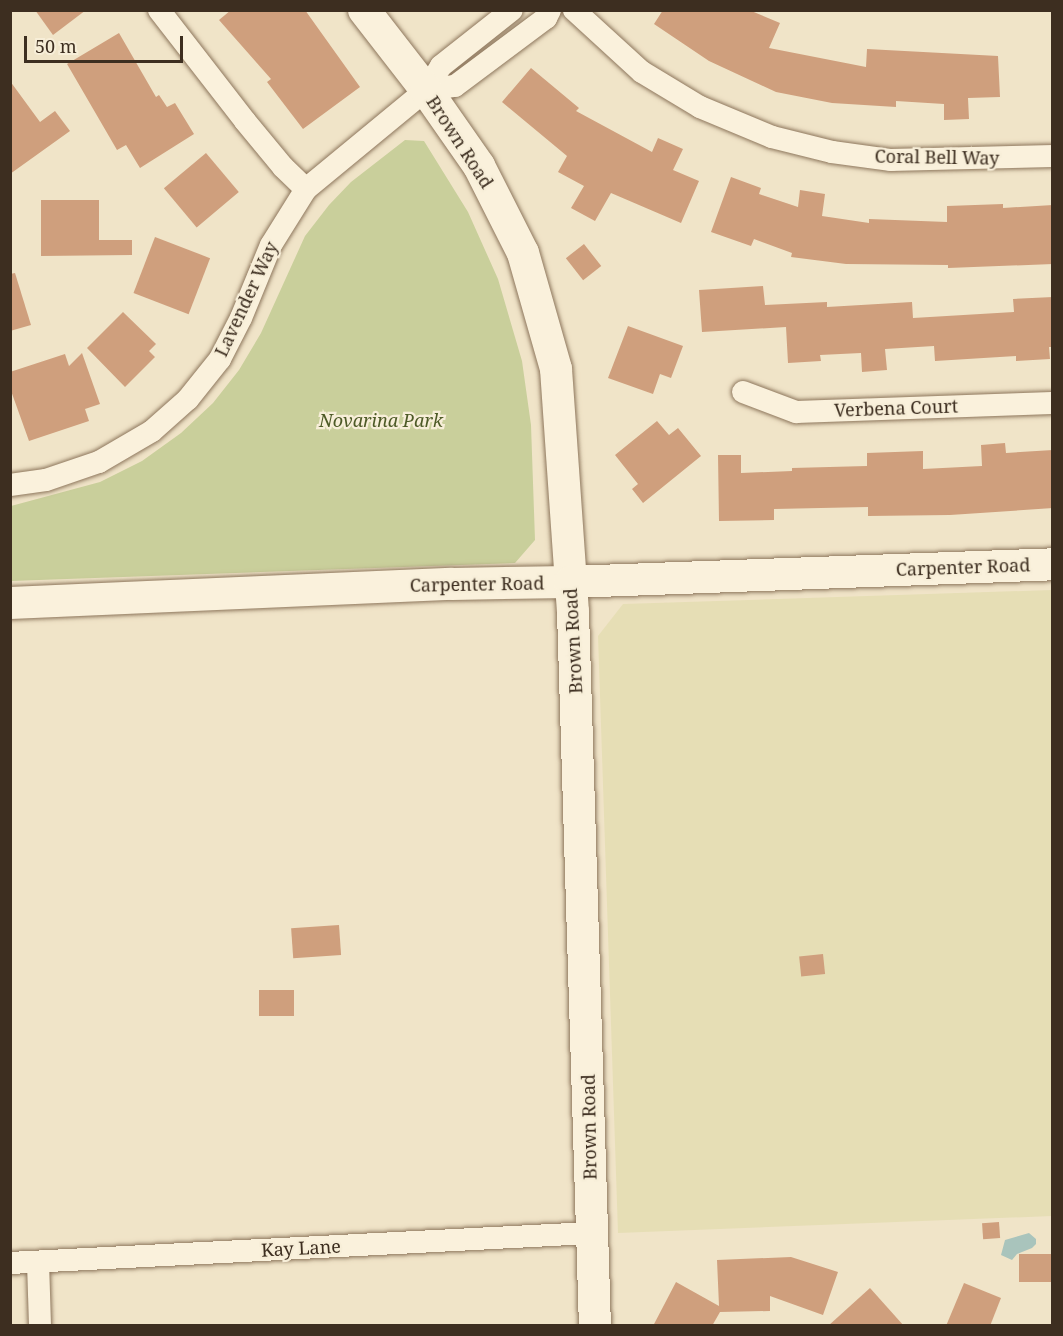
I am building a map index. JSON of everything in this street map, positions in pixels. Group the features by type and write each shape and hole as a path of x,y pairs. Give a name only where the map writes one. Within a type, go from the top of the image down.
{"street":[{"path":"159,10 268,148 306,189"},
{"name":"Brown Road","path":"364,10 426,90 479,166 523,253 556,369 570,582 595,1326"},
{"name":"Lavender Way","path":"10,486 46,480 99,462 152,431 188,399 220,359 241,318 271,245 306,189 426,90 441,66 512,10"},
{"path":"426,90 455,86 546,18 550,10"},
{"name":"Coral Bell Way","path":"574,10 642,72 700,107 772,137 832,152 891,160 1053,156"},
{"name":"Verbena Court","path":"743,392 796,412 1053,403"},
{"name":"Carpenter Road","path":"10,603 452,584 570,582 1053,564"},
{"name":"Kay Lane","path":"10,1263 591,1233"},
{"path":"38,1262 40,1326"}],"shaded area":[{"path":"1052,590 1052,1216 618,1233 598,636 623,604"}],"green space":[{"name":"Novarina Park","path":"405,140 424,141 468,212 498,279 522,361 531,425 535,540 515,563 11,581 11,506 100,482 142,461 181,433 213,403 239,370 261,333 305,236 329,205 351,182"}],"water":[{"path":"1029,1233 1036,1239 1036,1244 1032,1248 1017,1254 1012,1260 1001,1255 1005,1240"}],"building":[{"path":"35,10 86,10 53,35"},
{"path":"231,10 305,10 360,87 303,129 267,82 271,79 219,20"},
{"path":"663,10 749,10 780,23 769,48 866,67 867,49 998,56 1000,97 968,98 969,119 944,120 944,104 896,101 896,107 832,103 776,92 709,61 654,24"},
{"path":"119,33 156,97 159,95 167,107 175,103 194,134 140,168 126,145 117,150 67,64"},
{"path":"531,68 579,108 576,111 652,152 658,138 683,149 673,170 699,181 681,223 611,193 595,221 571,208 584,186 558,172 567,156 502,102"},
{"path":"10,81 40,122 55,111 70,131 10,174"},
{"path":"206,153 239,192 197,227 164,188"},
{"path":"731,177 761,188 759,194 798,207 800,190 825,194 822,216 869,223 869,219 947,222 947,206 1003,204 1003,208 1053,205 1053,264 948,268 948,265 846,264 791,257 792,253 754,239 751,246 711,232"},
{"path":"41,200 99,200 99,240 132,240 132,255 41,256"},
{"path":"155,237 210,258 189,314 133,293"},
{"path":"584,244 601,266 583,280 566,258"},
{"path":"15,273 31,325 10,331 10,274"},
{"path":"763,286 765,305 827,302 827,307 912,302 913,318 1014,312 1013,299 1053,297 1053,347 1049,347 1050,359 1016,361 1016,356 935,361 934,346 885,349 887,370 862,372 861,353 820,355 821,361 788,363 786,327 702,332 699,290"},
{"path":"123,312 156,344 149,351 155,357 125,387 87,348"},
{"path":"628,326 683,346 671,378 660,374 653,394 608,378"},
{"path":"82,353 100,404 85,409 89,421 29,441 10,388 10,372 65,354 69,366"},
{"path":"657,421 669,435 678,428 701,456 643,503 632,489 638,484 615,455"},
{"path":"1005,443 1006,453 1053,450 1053,508 950,515 868,516 868,507 774,509 774,520 719,521 718,455 741,455 741,473 792,471 792,468 867,466 867,453 923,451 923,469 982,466 981,445"},
{"path":"339,925 341,955 293,958 291,928"},
{"path":"823,954 825,974 801,976 799,957"},
{"path":"259,990 294,990 294,1016 259,1016"},
{"path":"999,1222 1000,1238 983,1239 982,1223"},
{"path":"1019,1254 1052,1254 1052,1282 1019,1282"},
{"path":"791,1257 838,1272 823,1315 770,1296 770,1311 720,1312 712,1326 653,1326 676,1282 719,1306 717,1260"},
{"path":"964,1283 1001,1298 990,1326 946,1326"},
{"path":"870,1288 904,1326 828,1326"}]}
